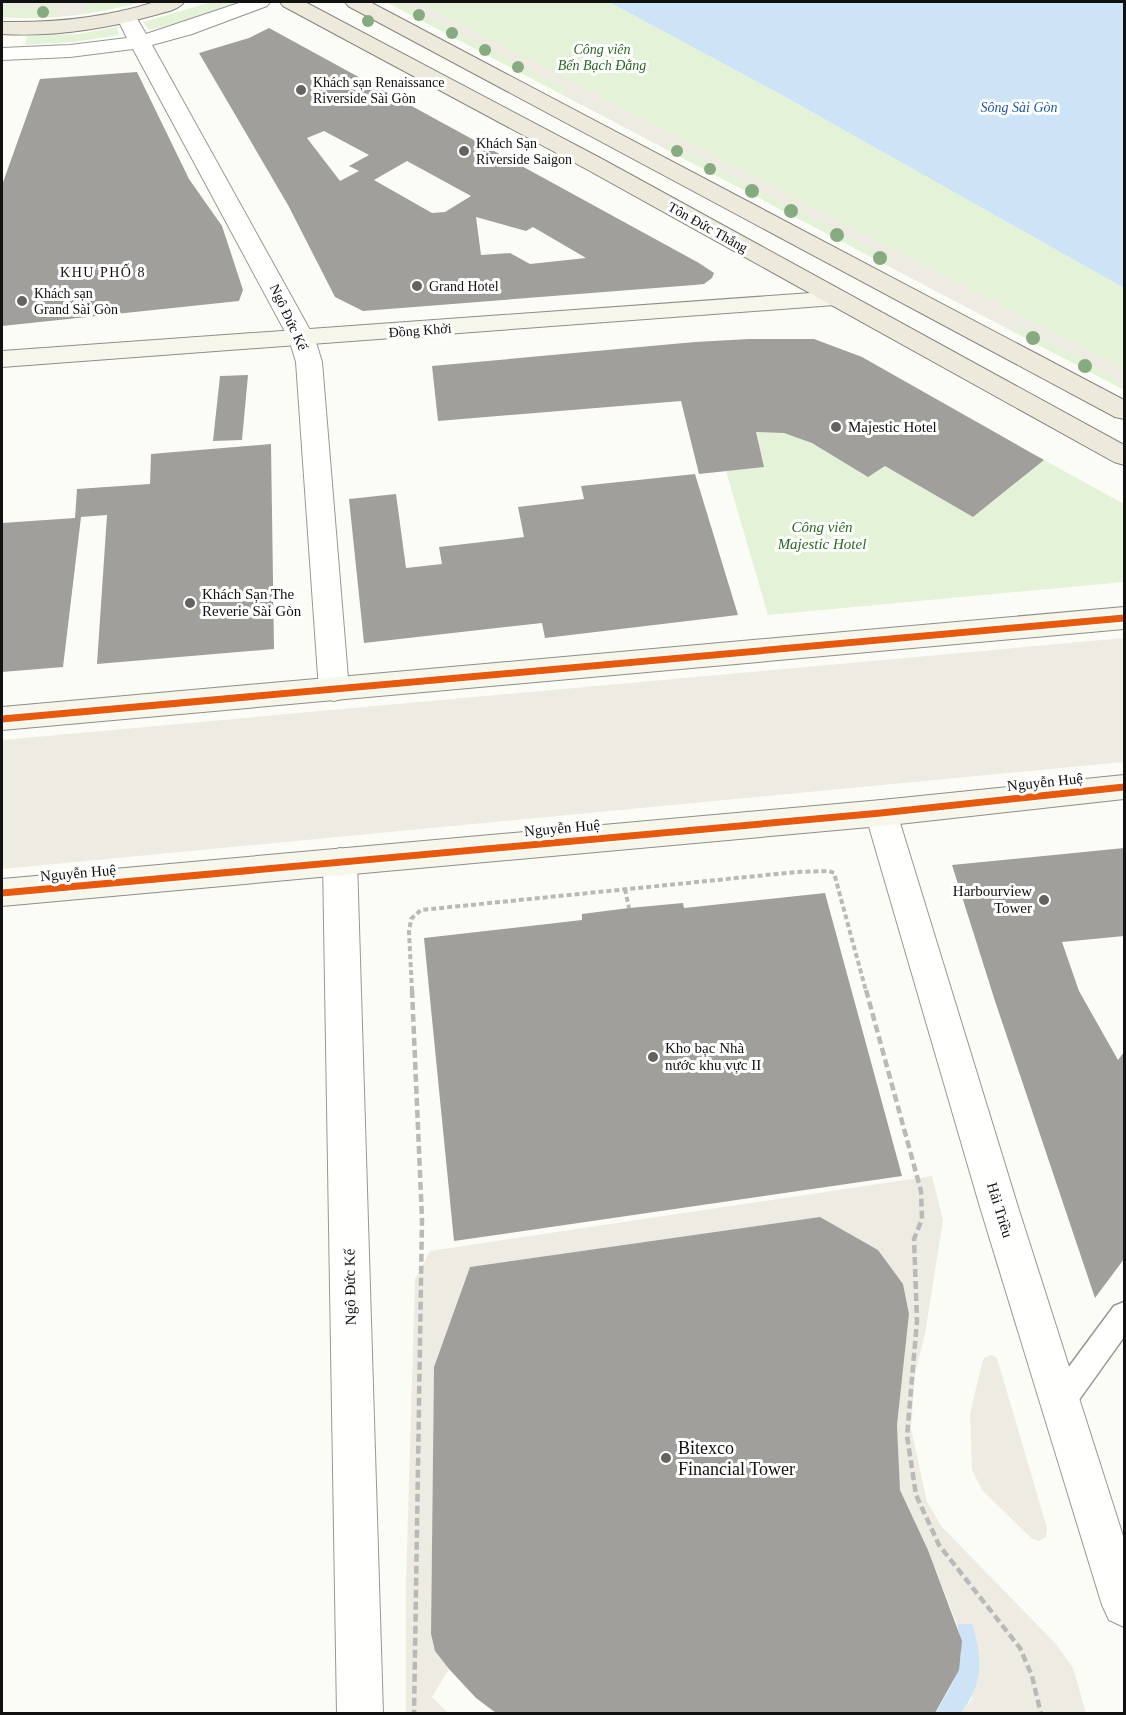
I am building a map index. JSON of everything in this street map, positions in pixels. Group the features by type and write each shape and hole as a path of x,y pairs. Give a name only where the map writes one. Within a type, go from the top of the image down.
{"main road":[{"path":"4,33 126,16 174,2"},
{"name":"Tôn Ðức Thắng","path":"290,2 606,171 1125,456"},
{"path":"355,2 1125,411"}],"street":[{"path":"2,54 52,53 140,42 260,2"},
{"name":"Ngô Ðức Kế","path":"126,16 302,339 309,362 334,690"},
{"name":"Ðồng Khởi","path":"2,359 839,299"},
{"path":"2,719 1125,618"},
{"name":"Nguyễn Huệ","path":"2,893 881,813 1125,787"},
{"name":"Hải Triều","path":"881,813 999,1207 1125,1605"},
{"name":"Ngô Ðức Kế","path":"340,861 360,1713"}],"lane":[{"path":"1061,1401 1125,1315"}],"path":[{"path":"414,1713 422,1219 409,932 411,919 421,910 796,872 829,871 834,873 921,1191 922,1219 914,1239 917,1321 907,1436 916,1495 939,1545 1020,1648 1032,1676 1041,1713"},
{"path":"625,889 629,909"}],"green space":[{"path":"2,2 142,2 90,13 19,18 2,17"},
{"path":"212,2 243,2 194,19 149,30 143,22"},
{"name":"Công viên Bến Bạch Đằng","path":"386,2 609,2 780,94 1124,288 1124,390"},
{"path":"117,27 119,35 74,42 25,45 27,36 78,34"},
{"name":"Công viên Majestic Hotel","path":"756,432 784,433 806,440 828,451 868,477 885,466 973,517 1044,460 1124,504 1124,582 768,615 726,471 764,467"}],"shaded area":[{"path":"2,2 105,2 84,5 85,13 54,17 57,7 2,7"},
{"path":"400,2 418,2 1124,369 1124,382 1018,326 1011,330 888,266 894,261 671,144 664,148 562,94 568,90"},
{"path":"1124,638 1124,762 2,869 2,740"},
{"path":"932,1176 943,1220 925,1334 915,1374 911,1428 927,1502 942,1527 1056,1644 1073,1668 1086,1713 961,1713 972,1699 972,1624 957,1624 928,1550 900,1490 897,1425 909,1314 903,1284 878,1250 820,1217 470,1267 434,1367 431,1634 435,1651 449,1669 432,1697 448,1713 406,1714 406,1582 415,1279 430,1251"},
{"path":"991,1355 997,1358 1047,1528 1046,1537 1039,1541 1032,1539 982,1490 972,1470 970,1414 982,1363 984,1358"}],"water":[{"name":"Sông Sài Gòn","path":"609,2 1124,2 1124,288 780,94"},
{"path":"957,1624 972,1624 978,1648 977,1681 969,1702 961,1713 935,1714 953,1681 960,1661 961,1650"}],"building":[{"path":"269,28 699,263 714,273 712,278 704,284 694,285 363,311 335,297 288,205 199,53 249,38","holes":["324,131 369,155 349,166 359,171 340,181 307,138","407,161 471,196 445,212 432,213 374,180","476,217 526,231 533,227 586,258 530,264 510,253 481,255"]},
{"path":"137,72 189,179 222,226 243,290 239,301 2,326 2,185 40,79"},
{"name":"Majestic Hotel","path":"749,339 814,339 862,357 1044,460 973,517 885,466 868,477 812,443 784,433 756,432 764,467 699,474 681,401 438,421 432,366"},
{"path":"248,375 242,440 213,441 220,376"},
{"path":"271,444 274,649 97,664 107,515 81,517 63,667 2,672 2,523 75,518 77,489 150,484 151,454"},
{"path":"695,474 738,615 545,638 542,623 364,643 349,499 396,494 406,568 442,564 439,547 524,537 518,507 584,499 581,486"},
{"path":"1124,848 1124,936 1062,942 1079,991 1118,1060 1124,1052 1124,1259 1095,1298 995,1001 952,865"},
{"name":"Kho bạc Nhà nước khu vực II","path":"825,893 902,1176 454,1241 424,938 582,920 582,914 629,908 683,903 684,908"},
{"name":"Bitexco Financial Tower","path":"820,1217 878,1250 903,1284 909,1314 897,1425 900,1490 928,1550 962,1641 959,1670 935,1713 496,1713 476,1698 449,1669 435,1651 431,1634 434,1367 470,1267"}],"cycle path":[{"path":"2,719 1124,618"},
{"path":"2,893 881,813 1124,787"}],"place":[{"name":"Khách sạn Renaissance Riverside Sài Gòn","path":"301,90"},
{"name":"Khách Sạn Riverside Saigon","path":"464,151"},
{"name":"Grand Hotel","path":"417,286"},
{"name":"Khách sạn Grand Sài Gòn","path":"22,301"},
{"name":"Majestic Hotel","path":"836,427"},
{"name":"Khách Sạn The Reverie Sài Gòn","path":"190,603"},
{"name":"Harbourview Tower","path":"1044,900"},
{"name":"Kho bạc Nhà nước khu vực II","path":"653,1057"},
{"name":"Bitexco Financial Tower","path":"666,1458"}],"district":[{"name":"KHU PHỐ 8","path":"103,272"}]}
